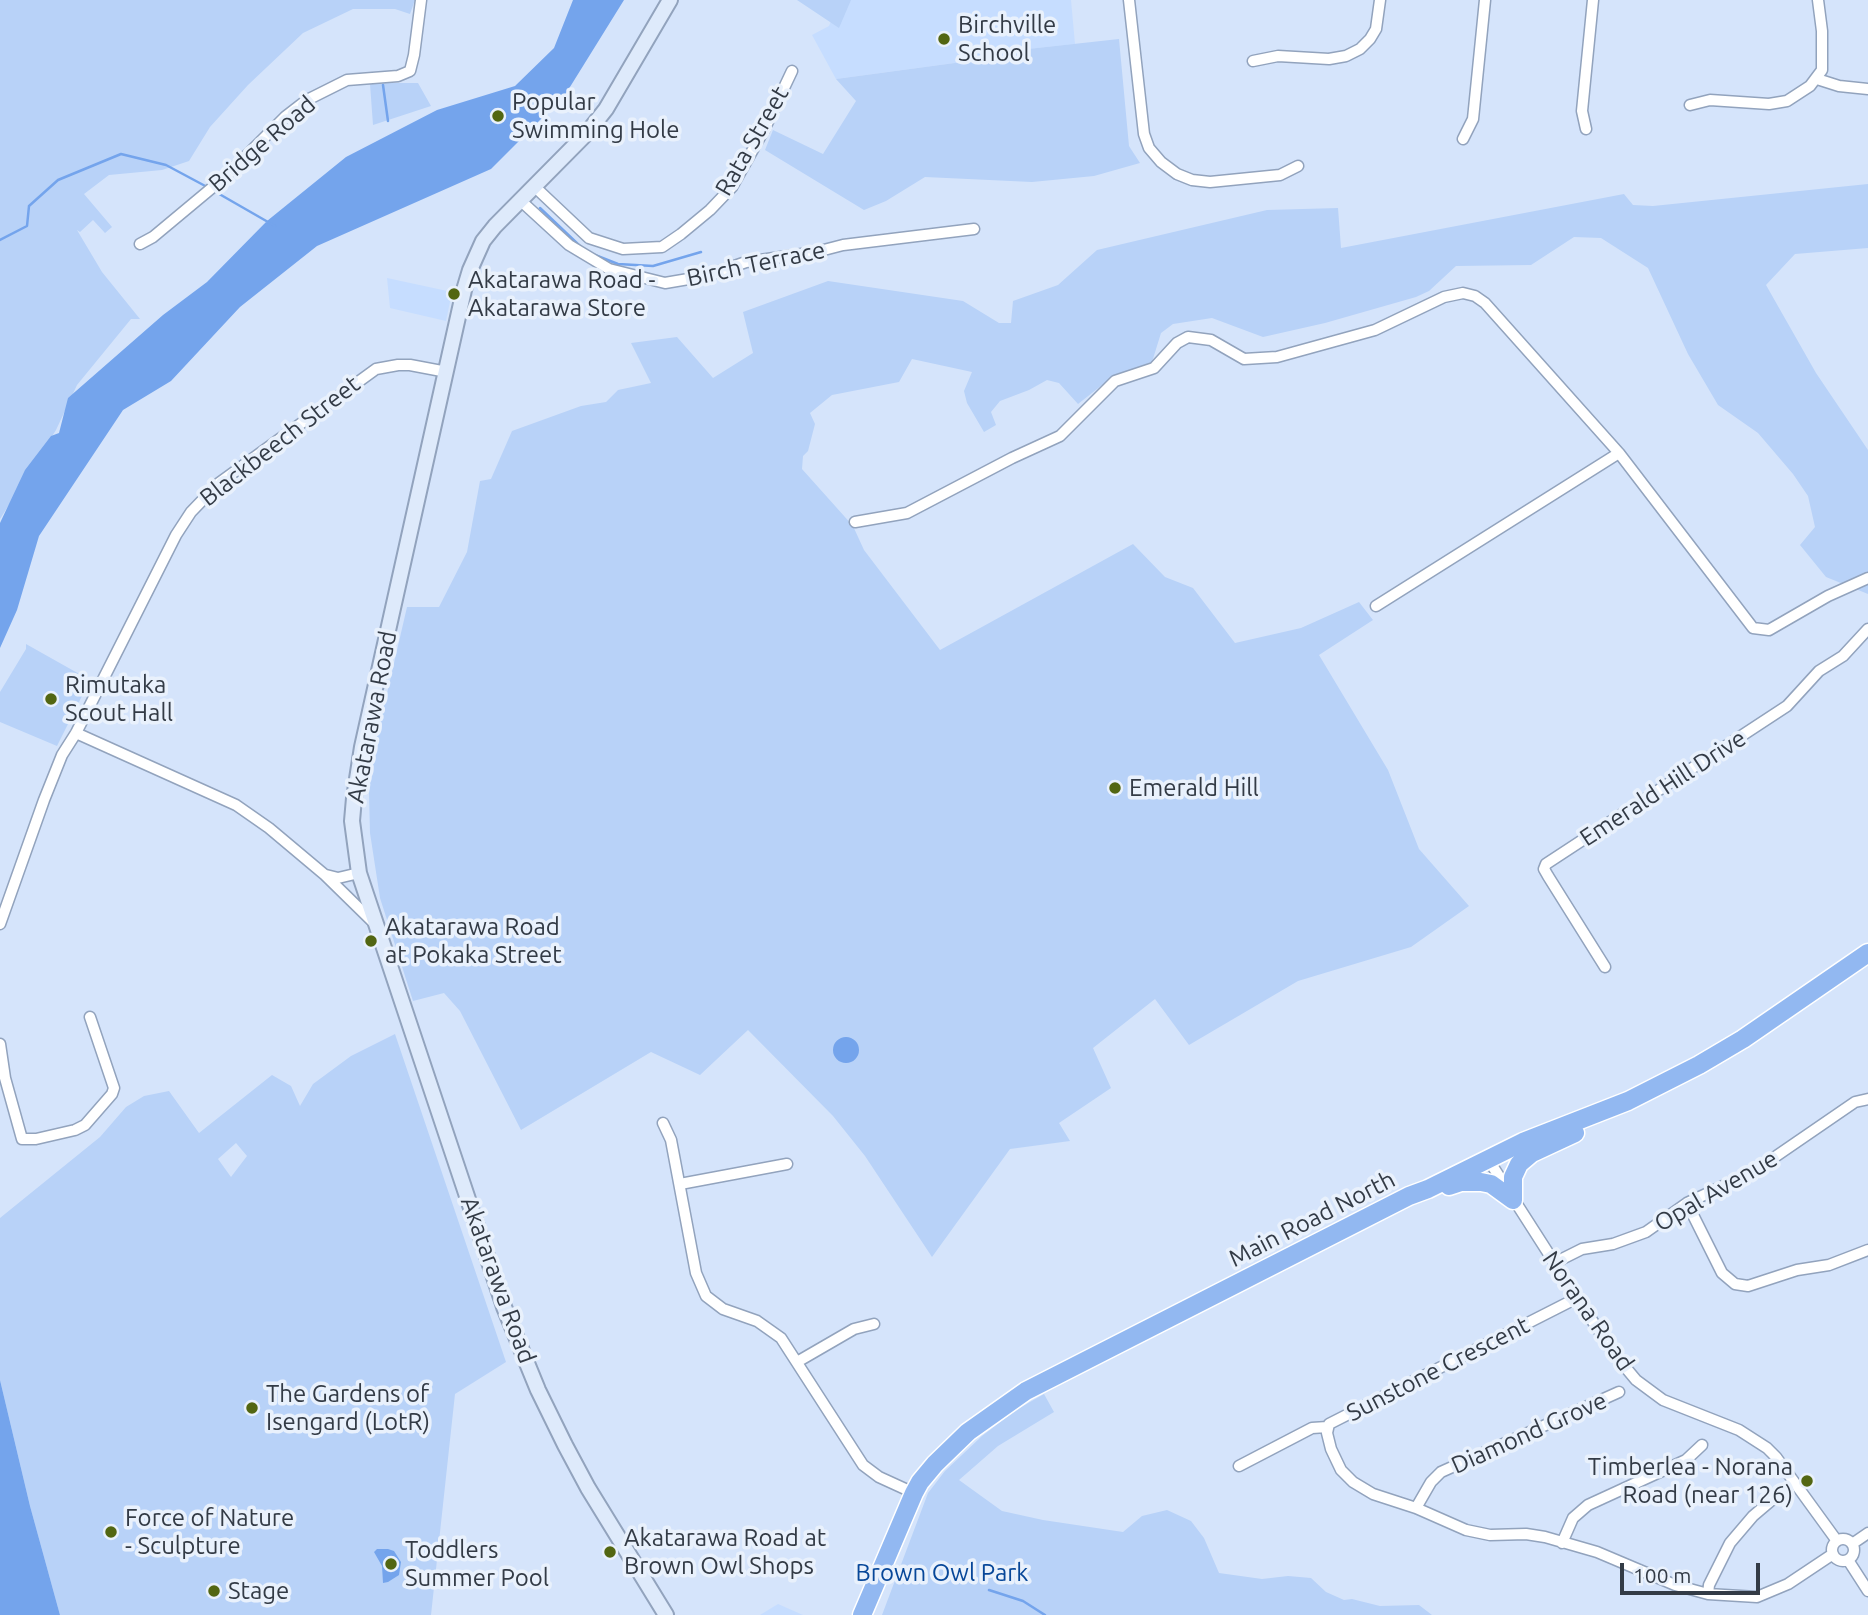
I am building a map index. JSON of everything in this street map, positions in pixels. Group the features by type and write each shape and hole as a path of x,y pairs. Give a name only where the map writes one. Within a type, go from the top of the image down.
{"highway":[{"name":"Main Road North","path":"862,1615 914,1493 928,1472 968,1432 1026,1391 1409,1196 1523,1142 1628,1101 1699,1065 1743,1039 1868,953"},
{"path":"1513,1200 1515,1170 1524,1158 1612,1116 1628,1101"},
{"path":"1428,1189 1461,1182 1481,1182 1491,1184 1513,1200"}],"street":[{"name":"Bridge Road","path":"140,244 153,237 226,177 285,117 307,100 347,80 398,76 410,71 421,0"},
{"name":"Akatarawa Road","path":"666,1615 588,1488 538,1390 504,1307 359,873 352,821 357,775 464,290 477,254 489,234 606,109 670,0"},
{"path":"1129,0 1144,134 1149,148 1161,162 1177,174 1192,180 1210,182 1280,176 1298,166"},
{"path":"1253,61 1278,56 1329,59 1353,53 1370,39 1376,29 1380,0"},
{"path":"1463,139 1473,119 1485,0"},
{"path":"1586,129 1582,111 1593,0"},
{"path":"1690,105 1710,100 1769,104 1787,101 1801,93 1818,79 1822,70 1818,0"},
{"name":"Rata Street","path":"535,187 589,238 623,249 662,247 710,211 732,187 765,128 792,71"},
{"path":"1818,79 1839,86 1868,89"},
{"name":"Birch Terrace","path":"521,201 569,245 609,269 665,283 706,276 746,262 816,252 844,245 974,229"},
{"path":"855,522 907,513 1060,436 1115,381 1154,368 1177,343 1188,337 1211,340 1244,359 1277,357 1375,330 1444,297 1463,293 1475,296 1485,303 1619,453 1753,628 1769,631 1828,596 1868,578"},
{"name":"Blackbeech Street","path":"0,924 62,755 76,733 176,535 201,499 219,483 376,369 410,365 447,372"},
{"path":"1376,606 1619,453"},
{"name":"Emerald Hill Drive","path":"1605,967 1548,876 1544,869 1546,864 1787,706 1819,671 1843,656 1868,629"},
{"path":"76,733 236,805 269,828 325,875 379,927"},
{"path":"325,875 338,878 359,873"},
{"path":"0,1044 5,1078 22,1139 36,1139 80,1128 112,1094 114,1082 90,1017"},
{"name":"Opal Avenue","path":"1555,1263 1582,1249 1613,1244 1646,1232 1687,1203 1753,1172 1855,1102 1868,1100"},
{"path":"663,1123 671,1140 696,1273 706,1296 723,1309 757,1321 782,1339 863,1465 880,1477 914,1493"},
{"name":"Norana Road","path":"1489,1159 1577,1298 1616,1356 1636,1380 1663,1399 1739,1430 1776,1457 1837,1541"},
{"path":"680,1184 787,1164"},
{"path":"1687,1203 1722,1273 1735,1284 1748,1286 1797,1270 1829,1265 1868,1250"},
{"name":"Sunstone Crescent","path":"1577,1298 1333,1421 1327,1427 1331,1449 1342,1470 1353,1482 1373,1494 1477,1533 1545,1537 1597,1552 1675,1585 1708,1594 1757,1597 1788,1584 1833,1554"},
{"path":"797,1362 854,1329 874,1324"},
{"name":"Diamond Grove","path":"1416,1508 1431,1482 1441,1472 1619,1392"},
{"path":"1239,1466 1312,1428 1327,1427"},
{"path":"1562,1543 1573,1518 1588,1505 1686,1460 1702,1445"},
{"path":"1708,1594 1709,1585 1730,1543 1753,1516 1773,1499"},
{"path":"1852,1544 1868,1533"},
{"path":"1847,1539 1852,1544 1854,1551 1848,1560 1838,1560 1833,1554 1832,1547 1837,1541 1847,1539"},
{"path":"1848,1560 1868,1591"}],"shaded area":[{"name":"Birchville School","path":"840,0 1071,0 1075,44 1019,50 1014,55 836,79 812,35 829,26"},
{"path":"387,278 452,292 446,321 390,308"},
{"path":"778,1604 803,1615 760,1615"}],"green space":[{"path":"0,0 415,0 410,14 395,9 353,9 303,33 248,85 210,127 189,161 162,170 109,175 84,194 112,227 105,233 93,220 80,232 77,230 102,272 140,319 131,319 77,385 56,430 0,519"},
{"path":"797,0 851,0 839,28"},
{"path":"1119,39 1129,146 1140,163 1094,176 1032,182 925,177 886,201 864,210 765,150 773,130 823,154 856,101 836,79 1014,55 1019,50"},
{"path":"418,83 431,106 373,125 370,84"},
{"path":"1868,184 1868,248 1795,254 1766,285 1816,373 1868,450 1868,594 1826,577 1800,545 1815,527 1808,496 1758,433 1718,405 1688,354 1648,268 1601,238 1574,237 1531,265 1456,266 1429,291 1416,297 1325,323 1263,337 1212,318 1173,324 1161,333 1152,362 1111,378 1078,404 1059,383 1047,380 1000,401 991,412 996,425 984,432 967,403 964,391 972,372 912,359 899,382 832,395 810,413 815,424 808,451 803,456 802,469 853,526 864,550 940,650 1133,544 1165,577 1193,588 1235,643 1301,628 1359,602 1373,620 1319,655 1388,770 1419,849 1469,906 1411,947 1298,981 1189,1045 1155,999 1093,1048 1111,1088 1059,1123 1070,1141 1010,1149 932,1257 865,1156 833,1116 748,1030 700,1075 651,1052 521,1130 460,1011 444,993 413,1001 380,898 370,833 369,793 376,741 407,607 439,607 467,552 480,481 491,479 512,431 581,406 606,402 618,390 651,383 631,343 677,337 713,378 753,353 743,312 828,281 963,301 999,323 1011,323 1013,301 1058,285 1097,250 1267,210 1338,208 1341,248 1624,194 1633,205 1653,206"},
{"path":"26,644 90,680 57,746 0,722 0,692 26,649"},
{"path":"395,1034 506,1362 455,1394 431,1615 60,1615 30,1506 0,1380 0,1218 100,1137 126,1107 144,1096 169,1091 199,1133 272,1075 291,1086 300,1106 313,1084 351,1056","holes":["236,1143 247,1156 231,1177 218,1159"]},
{"name":"Brown Owl Park","path":"1044,1394 1054,1412 998,1446 959,1480 1002,1511 1123,1532 1142,1516 1167,1510 1191,1521 1204,1538 1219,1573 1262,1579 1288,1576 1311,1578 1326,1592 1344,1600 1352,1599 1380,1606 1419,1605 1432,1615 882,1615 928,1493 945,1471 982,1436 1016,1410"}],"water":[{"path":"573,0 624,0 565,95 491,169 317,246 240,307 171,381 123,410 39,536 17,610 0,648 0,523 25,470 51,436 59,433 68,398 163,315 207,282 266,222 270,223 267,221 346,157 437,110 515,86 554,48"},
{"path":"846,1037 855,1041 859,1050 855,1059 846,1063 837,1059 833,1050 837,1041"},
{"path":"0,1380 30,1506 60,1615 0,1615"},
{"name":"Toddlers Summer Pool","path":"377,1549 394,1551 401,1562 399,1575 388,1582 383,1583 382,1566 374,1552"}],"waterway":[{"path":"383,85 388,121"},
{"path":"0,240 27,226 29,206 58,180 121,154 166,165 209,188"},
{"path":"214,191 275,226"},
{"path":"540,208 581,247"},
{"path":"595,255 618,264 653,266 701,252"},
{"path":"989,1590 1023,1601 1045,1615"}],"place":[{"name":"Birchville School","path":"944,39"},
{"name":"Popular Swimming Hole","path":"498,116"},
{"name":"Akatarawa Road - Akatarawa Store","path":"454,294"},
{"name":"Rimutaka Scout Hall","path":"51,699"},
{"name":"Emerald Hill","path":"1115,788"},
{"name":"Akatarawa Road at Pokaka Street","path":"371,941"},
{"name":"The Gardens of Isengard (LotR)","path":"252,1408"},
{"name":"Timberlea - Norana Road (near 126)","path":"1807,1481"},
{"name":"Force of Nature - Sculpture","path":"111,1532"},
{"name":"Akatarawa Road at Brown Owl Shops","path":"610,1552"},
{"name":"Toddlers Summer Pool","path":"391,1564"},
{"name":"Stage","path":"214,1591"}]}
